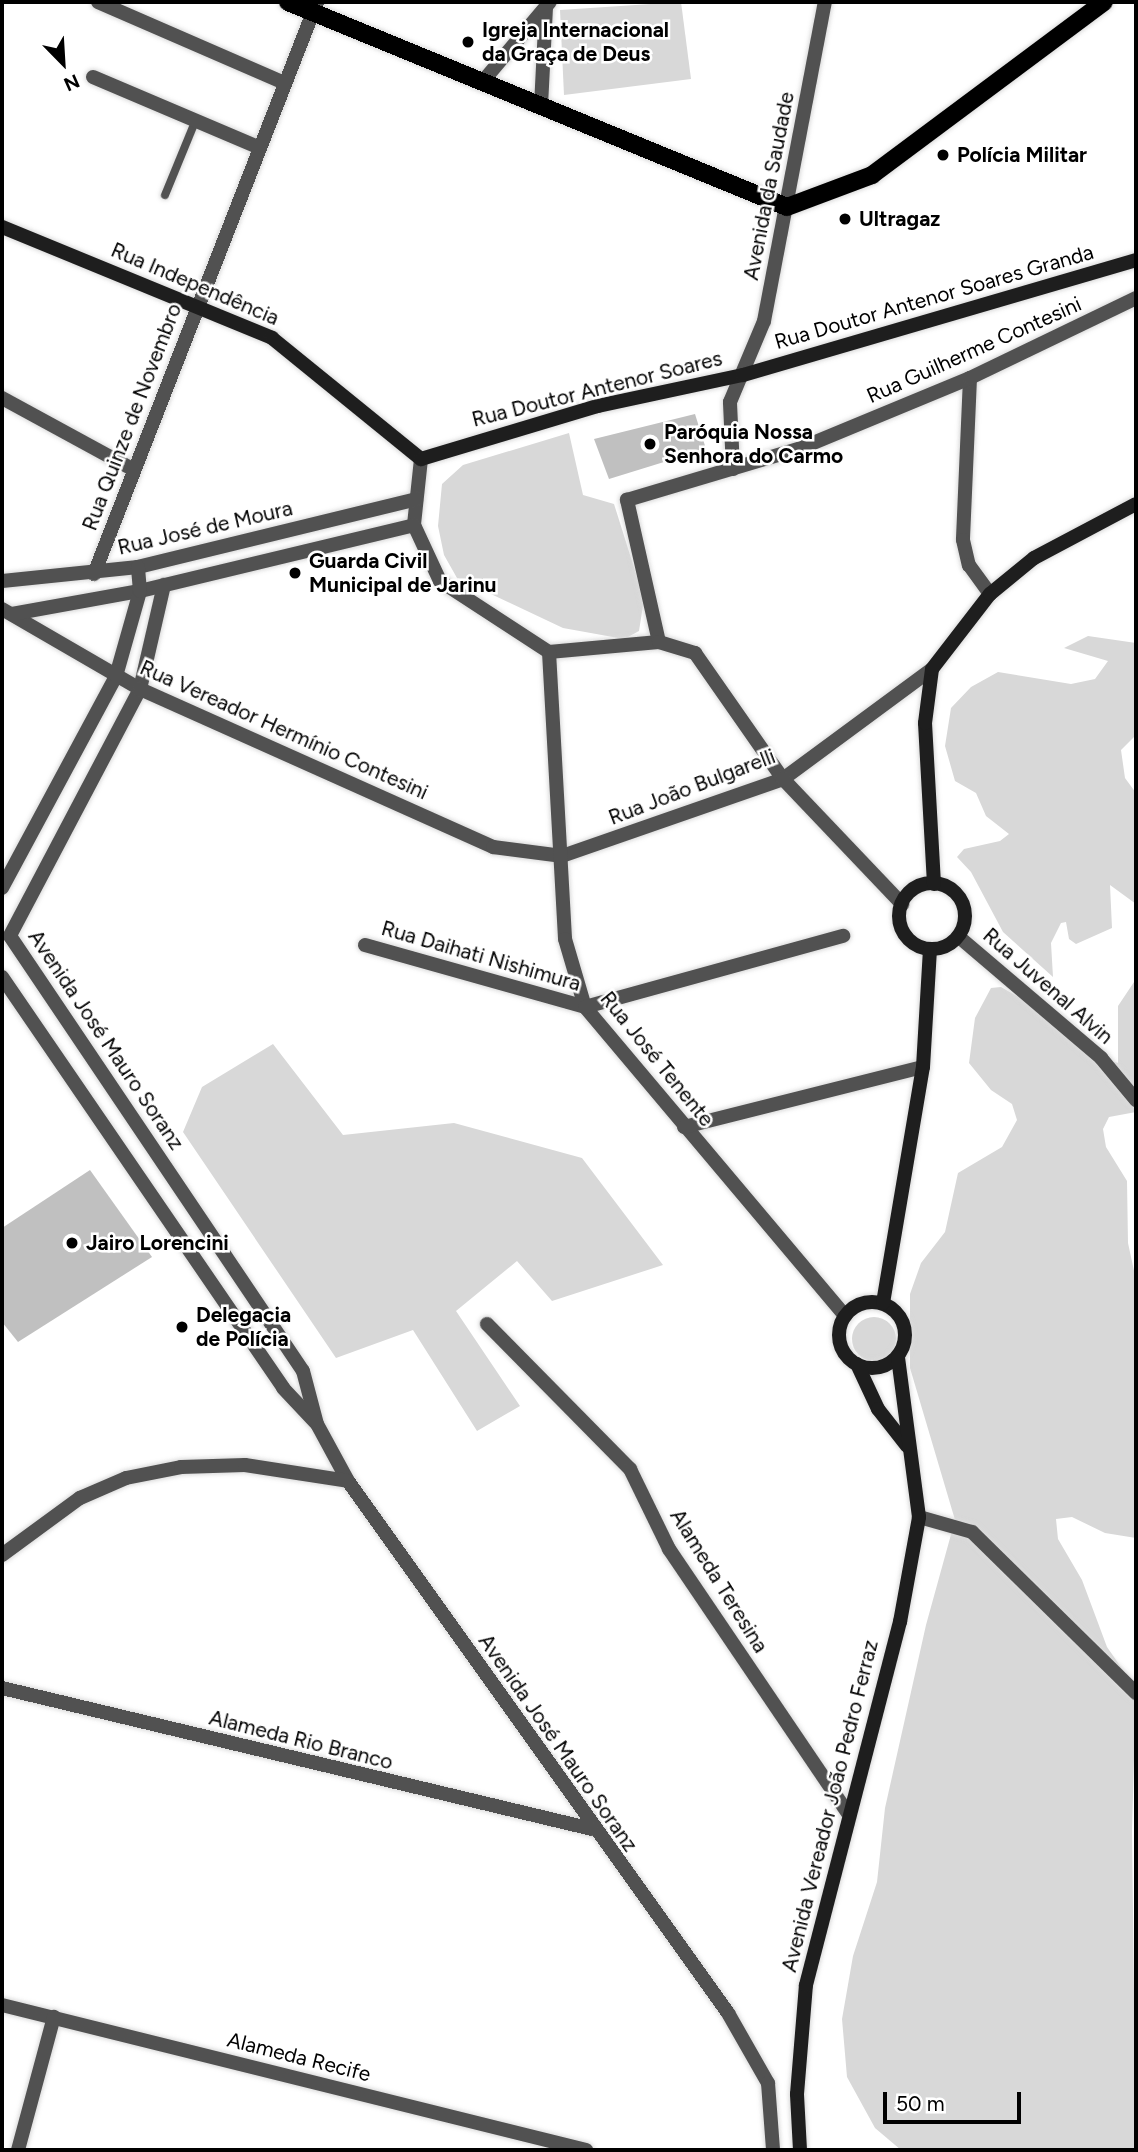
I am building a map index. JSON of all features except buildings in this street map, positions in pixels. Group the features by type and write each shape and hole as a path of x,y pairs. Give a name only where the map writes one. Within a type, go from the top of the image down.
{"main road":[{"path":"288,2 315,7 541,106 787,207 872,175 1104,2"},
{"name":"Rua Independência","path":"2,227 198,305 272,338 421,459"},
{"name":"Rua Doutor Antenor Soares Granda","path":"743,375 1136,260"},
{"name":"Rua Doutor Antenor Soares","path":"421,459 598,406 743,375"},
{"path":"934,884 925,723 932,669 990,594 1034,558 1136,505"},
{"path":"934,884 948,887 963,904 959,937 930,949 904,934 902,904 915,888 934,884"},
{"path":"883,1303 923,1067 930,949"},
{"path":"862,1303 883,1303 905,1326 898,1357 878,1368 857,1364 839,1338 845,1316 862,1303"},
{"name":"Avenida Vereador João Pedro Ferraz","path":"800,2150 797,2094 806,1985 847,1812 900,1622 919,1517 907,1446 898,1357"},
{"name":"Avenida Vereador João Pedro Ferraz","path":"857,1364 878,1409 907,1446"}],"street":[{"path":"98,2 284,83"},
{"name":"Avenida da Saudade","path":"733,469 730,401 764,321 825,2"},
{"path":"484,80 548,5"},
{"path":"541,106 548,5"},
{"name":"Rua Quinze de Novembro","path":"94,574 132,469 315,7"},
{"path":"93,77 260,148"},
{"name":"Rua Guilherme Contesini","path":"659,642 627,500 801,449 970,378 1136,298"},
{"path":"970,378 963,540 969,565 990,594"},
{"path":"2,398 132,469"},
{"path":"421,459 414,525 440,581 549,652 659,642 695,653 783,779 902,904"},
{"name":"Rua José de Moura","path":"2,581 94,574 138,567 416,499"},
{"name":"Rua José de Moura","path":"7,612 140,591 272,556 414,525"},
{"path":"269,534 272,556"},
{"path":"2,888 116,676 140,591 138,567"},
{"name":"Avenida José Mauro Soranz","path":"164,585 139,689 6,935 303,1371 317,1424 348,1481 592,1829 728,2014 768,2083 773,2150"},
{"name":"Rua Vereador Hermínio Contesini","path":"7,612 139,689 493,847 562,856"},
{"name":"Rua José Tenente","path":"549,652 565,939 584,1007 845,1316"},
{"name":"Rua João Bulgarelli","path":"562,856 783,779 932,669"},
{"path":"584,1007 842,936"},
{"name":"Rua Juvenal Alvin","path":"959,937 1101,1058 1136,1100"},
{"name":"Rua Daihati Nishimura","path":"365,945 584,1007"},
{"name":"Avenida José Mauro Soranz","path":"2,977 283,1388 317,1424"},
{"path":"684,1126 923,1067"},
{"name":"Alameda Teresina","path":"487,1324 630,1469 669,1549 847,1812"},
{"path":"2,1555 80,1499 126,1478 181,1467 245,1465 348,1481"},
{"path":"919,1517 972,1532 1136,1693"},
{"name":"Alameda Rio Branco","path":"2,1688 592,1829"},
{"name":"Alameda Recife","path":"2,2005 586,2150"},
{"path":"18,2150 54,2017"}],"lane":[{"path":"165,195 195,122"}],"shaded area":[{"path":"681,2 691,79 564,95 560,10"},
{"path":"569,433 583,495 614,504 644,599 639,631 624,639 563,628 457,578 444,555 438,526 442,484 463,465"},
{"path":"1088,636 1136,643 1136,735 1121,750 1125,778 1136,793 1136,904 1110,885 1112,928 1076,944 1069,939 1066,922 1061,923 1051,943 1053,977 1003,932 971,872 957,857 964,849 1000,841 1009,834 986,816 976,793 955,781 945,746 951,708 971,687 998,672 1071,684 1095,679 1108,661 1064,648"},
{"path":"1136,979 1136,1112 1109,1117 1103,1129 1106,1147 1127,1181 1128,1243 1136,1280 1136,1538 1105,1533 1072,1517 1056,1519 1058,1539 1082,1580 1107,1647 1136,1689 1132,1831 1136,2150 901,2150 875,2128 847,2077 842,2019 853,1956 877,1882 885,1808 926,1625 955,1520 910,1368 910,1294 921,1263 945,1232 958,1173 1002,1147 1017,1120 1012,1104 991,1090 969,1063 975,1018 991,988 1001,987 1038,1008 1101,1058 1118,1063 1118,1006"},
{"path":"273,1044 343,1135 454,1123 582,1158 663,1265 552,1301 517,1261 456,1311 520,1406 477,1431 413,1330 336,1358 183,1132 202,1087"},
{"path":"874,1317 890,1323 896,1339 890,1355 874,1361 858,1355 852,1339 858,1323"}],"place":[{"name":"Igreja Internacional da Graça de Deus","path":"468,42"},
{"name":"Polícia Militar","path":"943,155"},
{"name":"Ultragaz","path":"845,219"},
{"name":"Paróquia Nossa Senhora do Carmo","path":"650,444"},
{"name":"Guarda Civil Municipal de Jarinu","path":"295,573"},
{"name":"Jairo Lorencini","path":"72,1243"},
{"name":"Delegacia de Polícia","path":"182,1327"}]}
